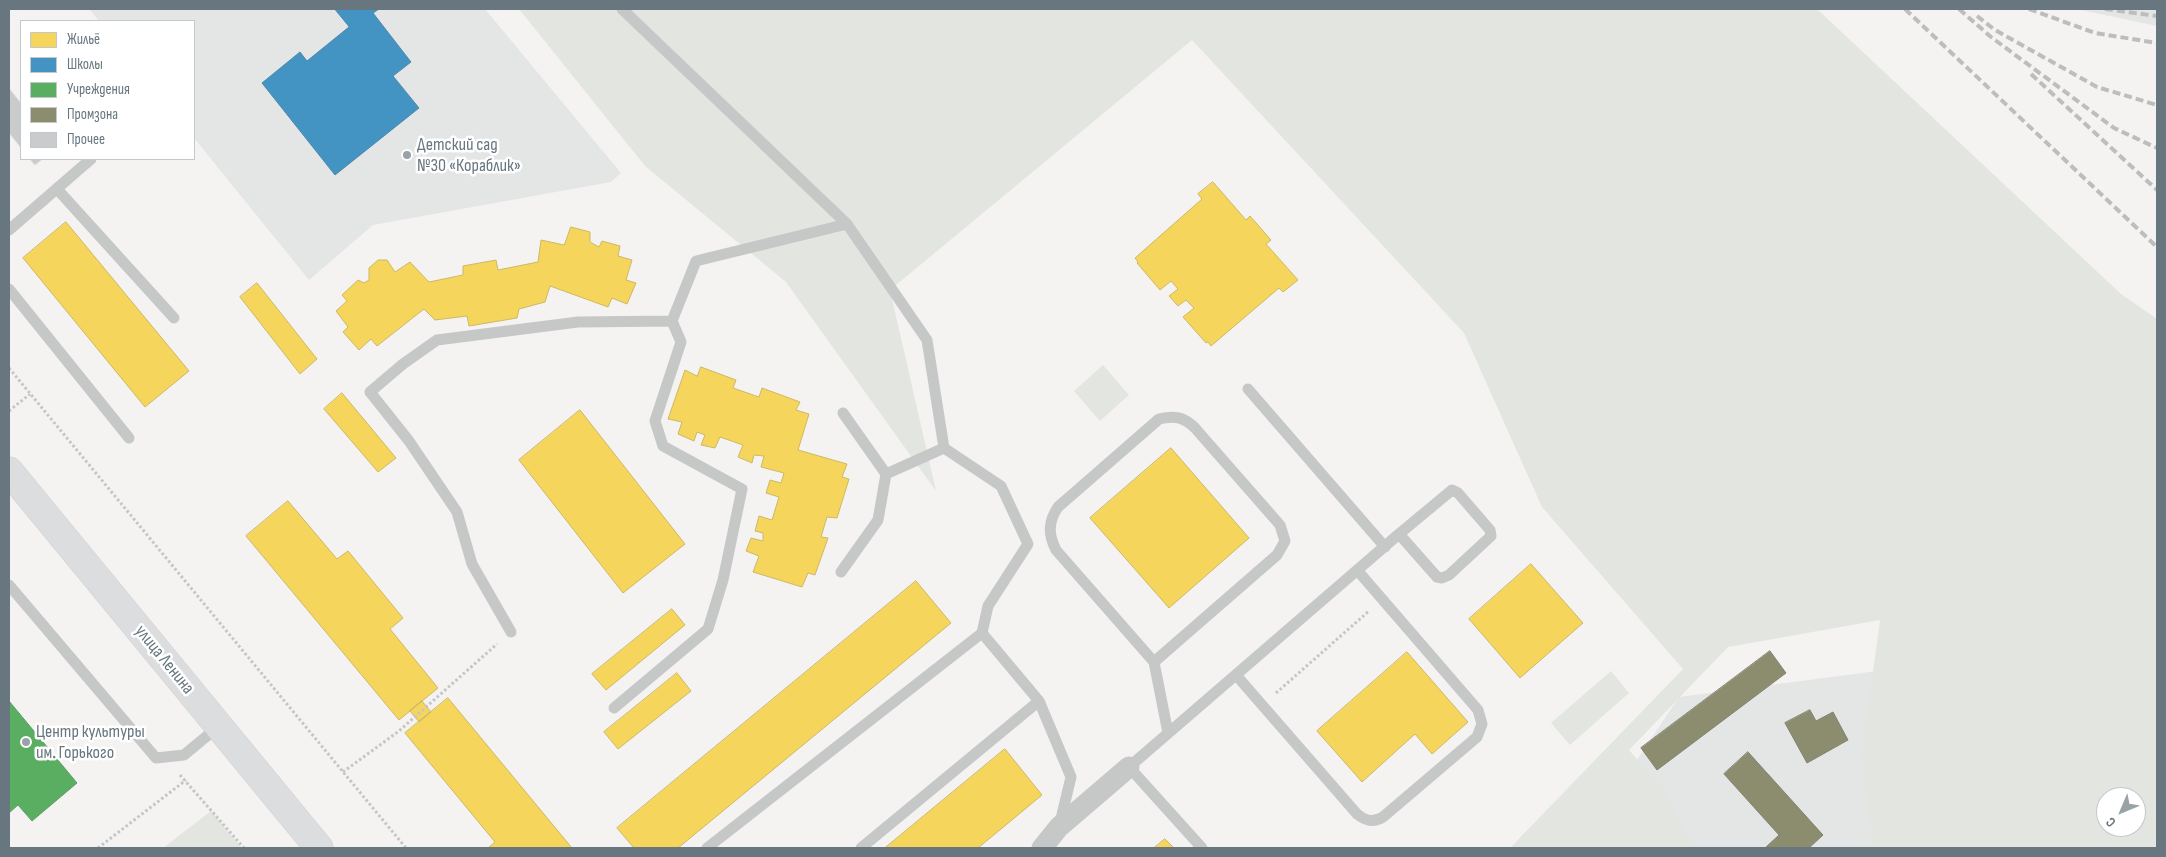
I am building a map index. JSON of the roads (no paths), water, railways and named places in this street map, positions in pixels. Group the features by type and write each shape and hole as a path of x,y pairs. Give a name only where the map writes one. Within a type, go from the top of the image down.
{"main road":[{"name":"улица Ленина","path":"9,471 319,848"}],"street":[{"path":"1042,848 1059,827 1129,767"}],"lane":[{"path":"622,9 847,224 927,340 944,448 1001,486 1028,544 988,606 982,633 707,848"},
{"path":"9,230 90,160"},
{"path":"58,189 174,318"},
{"path":"614,708 708,629 723,580 742,489 663,446 655,421 681,342 672,321 696,261 847,224"},
{"path":"9,289 130,438"},
{"path":"510,632 472,564 457,512 409,441 370,392 403,364 437,340 578,322 672,321"},
{"path":"1248,390 1385,547"},
{"path":"841,572 878,520 886,474 843,413"},
{"path":"1154,662 1278,555 1285,541 1280,525 1195,428 1188,422 1169,416 1159,419 1058,508 1049,527 1050,539 1056,550 1154,662 1168,733"},
{"path":"886,474 944,448"},
{"path":"1202,848 1129,767 1357,570 1399,534 1452,490 1458,492 1490,530 1491,536 1449,575 1442,578 1437,577 1399,534"},
{"path":"1236,675 1357,814 1371,821 1383,817 1477,737 1482,724 1478,710 1357,570"},
{"path":"9,586 156,758 184,755 219,726"},
{"path":"982,633 1039,702 1071,777 1059,827"},
{"path":"861,848 1039,702"}],"railway":[{"path":"1905,9 2157,247"},
{"path":"1959,9 1991,37 2114,128 2157,148"},
{"path":"2029,9 2095,33 2157,43"},
{"path":"2105,9 2157,16"},
{"path":"1977,16 1995,30 2097,87 2157,105"},
{"path":"2031,74 2157,190"}],"place":[{"name":"Детский сад №30 «Кораблик»","path":"407,155"},
{"name":"Центр культуры им. Горького","path":"26,742"}]}
